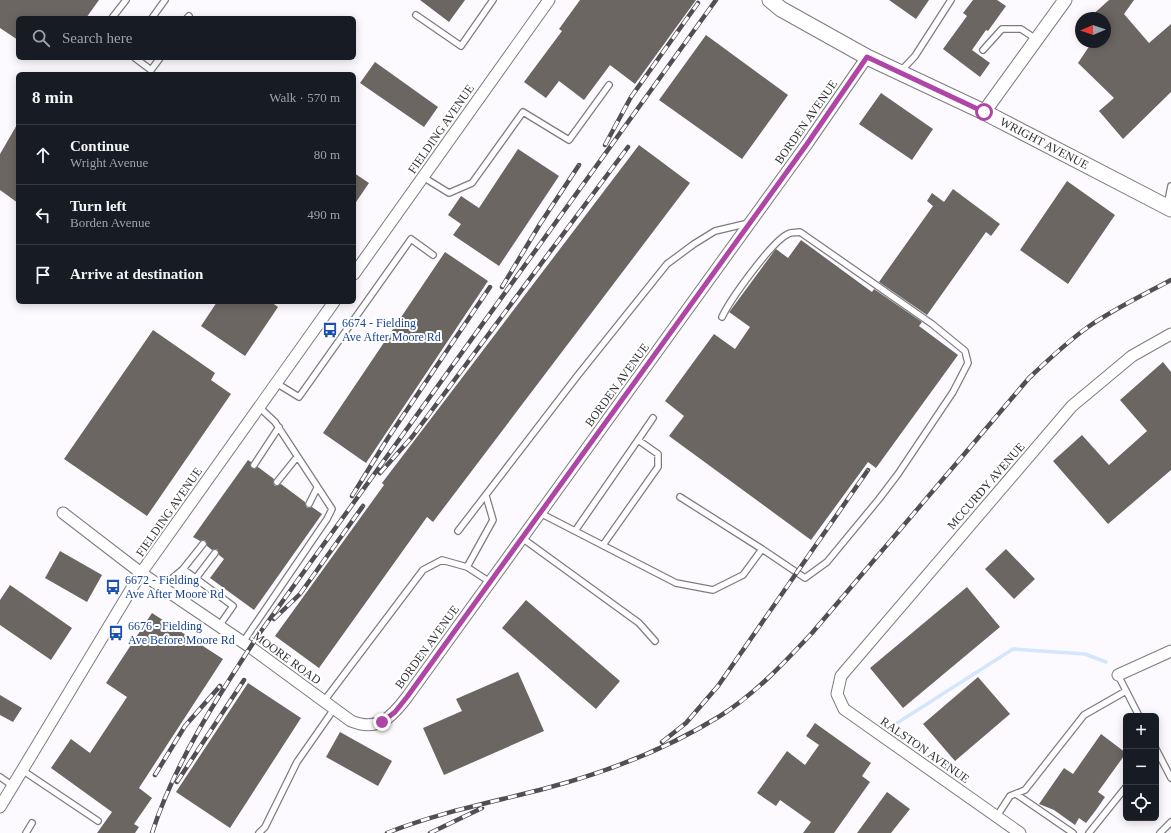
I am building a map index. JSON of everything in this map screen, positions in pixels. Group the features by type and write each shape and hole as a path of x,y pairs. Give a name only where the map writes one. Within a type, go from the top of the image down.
{"main road":[{"name":"WRIGHT AVENUE","path":"770,0 781,9 867,57 984,112 1169,208"}],"street":[{"name":"FIELDING AVENUE","path":"356,271 549,0"},
{"path":"984,112 1065,0"},
{"name":"BORDEN AVENUE","path":"382,722 395,712 407,697 751,222 867,57"},
{"name":"FIELDING AVENUE","path":"0,807 141,573 333,304"},
{"name":"MCCURDY AVENUE","path":"841,676 1072,406 1132,356 1171,334"},
{"name":"MOORE ROAD","path":"64,513 141,573 243,642 351,721 361,725 382,722"},
{"path":"1118,675 1171,651"},
{"name":"RALSTON AVENUE","path":"841,676 837,694 844,709 1020,833"}],"lane":[{"path":"114,16 126,0"},
{"path":"153,16 165,0"},
{"path":"416,16 461,46 492,0"},
{"path":"900,72 915,56 951,0"},
{"path":"983,50 1002,29 1021,29 1036,39"},
{"path":"138,60 152,70 159,60"},
{"path":"423,177 449,193 472,183 523,112 569,140 609,85"},
{"path":"1169,208 1171,186"},
{"path":"458,531 578,375 667,264 715,231 751,222"},
{"path":"680,498 762,549 805,578 827,562 898,474 953,392 968,363 965,351 932,324 800,232 788,234 770,250 729,304 722,317"},
{"path":"276,383 299,397 411,240 433,255"},
{"path":"243,642 327,519 332,509 279,428 259,407"},
{"path":"575,531 653,418"},
{"path":"254,464 279,428"},
{"path":"603,545 658,467 658,454 638,440"},
{"path":"277,482 297,457"},
{"path":"309,504 317,488"},
{"path":"467,567 493,520 486,496"},
{"path":"540,513 676,583 713,590 743,575 762,549"},
{"path":"522,538 639,623 655,641"},
{"path":"162,587 183,569 203,544"},
{"path":"196,578 215,553"},
{"path":"324,701 423,570 442,560 467,567 490,582"},
{"path":"183,569 233,606 219,626"},
{"path":"1118,675 1137,713"},
{"path":"997,816 1010,796 1025,790 1084,715 1126,691"},
{"path":"259,833 265,827 297,762 334,709"},
{"path":"1159,759 1171,778"},
{"path":"22,770 98,821"},
{"path":"0,777 13,786"},
{"path":"1089,833 1123,791"},
{"path":"1016,794 1073,833"},
{"path":"1160,833 1171,822"},
{"path":"26,833 32,823"}],"building":[{"path":"0,0 99,0 87,16 16,16 16,39 0,28"},
{"path":"420,0 465,0 449,22"},
{"path":"580,0 696,0 635,84 610,65 584,100 559,81 546,98 524,82 562,31 559,29"},
{"path":"889,0 929,0 916,19"},
{"path":"973,0 997,0 1006,6 972,50 990,63 980,77 943,49 967,16 963,13"},
{"path":"1109,0 1134,0 1124,14 1149,43 1171,24 1171,92 1123,139 1099,111 1114,98 1078,63 1088,48 1111,48 1111,12 1096,12"},
{"path":"706,35 788,95 742,159 659,100"},
{"path":"375,62 438,107 424,127 360,83"},
{"path":"881,93 933,129 912,160 859,124"},
{"path":"16,126 16,202 0,190 0,154"},
{"path":"639,145 690,183 433,522 427,517 319,668 275,636 384,485 382,483"},
{"path":"518,149 559,176 499,266 453,235 461,224 448,215 461,196 479,208"},
{"path":"356,174 369,183 356,202"},
{"path":"1067,181 1115,215 1068,284 1020,250"},
{"path":"953,189 1000,224 991,236 986,232 927,315 879,282 933,206 927,201 932,193 944,202"},
{"path":"801,240 872,292 874,289 922,322 919,326 958,355 876,468 868,462 811,540 669,436 684,416 665,401 714,334 735,349 750,327 729,312 776,249 788,258"},
{"path":"445,252 488,281 366,463 323,433"},
{"path":"216,304 274,304 278,307 245,356 201,326"},
{"path":"153,330 215,373 211,380 231,394 147,516 64,459"},
{"path":"1163,362 1171,372 1171,470 1108,524 1053,461 1082,435 1109,465 1147,431 1120,400"},
{"path":"248,460 251,462 251,468 258,467 274,479 273,483 275,486 281,484 305,502 307,508 312,507 322,514 254,610 210,578 224,559 219,555 217,549 212,550 207,546 205,540 200,541 193,537"},
{"path":"1006,549 1035,579 1014,599 985,569"},
{"path":"60,551 102,575 87,602 45,578"},
{"path":"10,585 72,628 51,660 0,625 0,600"},
{"path":"967,587 1000,627 903,708 870,668"},
{"path":"526,600 620,681 596,709 502,628"},
{"path":"152,613 223,659 139,788 152,798 134,824 139,827 135,833 97,833 112,812 51,768 71,739 90,753 127,697 106,683"},
{"path":"518,672 544,731 444,775 423,728 462,711 456,699"},
{"path":"978,677 1010,714 955,761 923,724"},
{"path":"248,683 301,718 230,828 176,792"},
{"path":"0,695 22,708 13,722 0,715"},
{"path":"815,723 871,763 862,776 870,782 834,833 803,833 811,822 780,800 776,806 757,793 787,751 805,765 819,745 806,736"},
{"path":"340,732 392,761 378,786 326,757"},
{"path":"1101,734 1123,751 1123,757 1098,792 1105,797 1086,823 1079,818 1075,825 1054,810 1039,804 1064,768 1073,774"},
{"path":"887,792 910,809 891,833 857,833"}],"waterway":[{"path":"894,725 1013,649 1085,654 1106,662"}],"railway":[{"path":"152,833 185,755 213,705 259,634 716,0"},
{"path":"605,145 631,97 698,3"},
{"path":"380,473 412,437 628,147"},
{"path":"502,287 540,224 579,165"},
{"path":"387,833 426,819 569,782 614,767 679,739 700,728 733,707 769,678 812,633 1029,378 1065,345 1098,320 1171,280"},
{"path":"352,496 388,438 490,287"},
{"path":"662,742 686,723 718,686 868,470"},
{"path":"274,619 300,594 363,506"},
{"path":"177,782 244,680"},
{"path":"155,775 185,726 220,686"},
{"path":"430,833 482,808"}],"place":[{"name":"6674 - Fielding Ave After Moore Rd","path":"330,330"},
{"name":"6672 - Fielding Ave After Moore Rd","path":"113,587"},
{"name":"6676 - Fielding Ave Before Moore Rd","path":"116,633"}],"route":[{"path":"382,722 395,712 407,697 807,144 867,57 984,112"}]}
